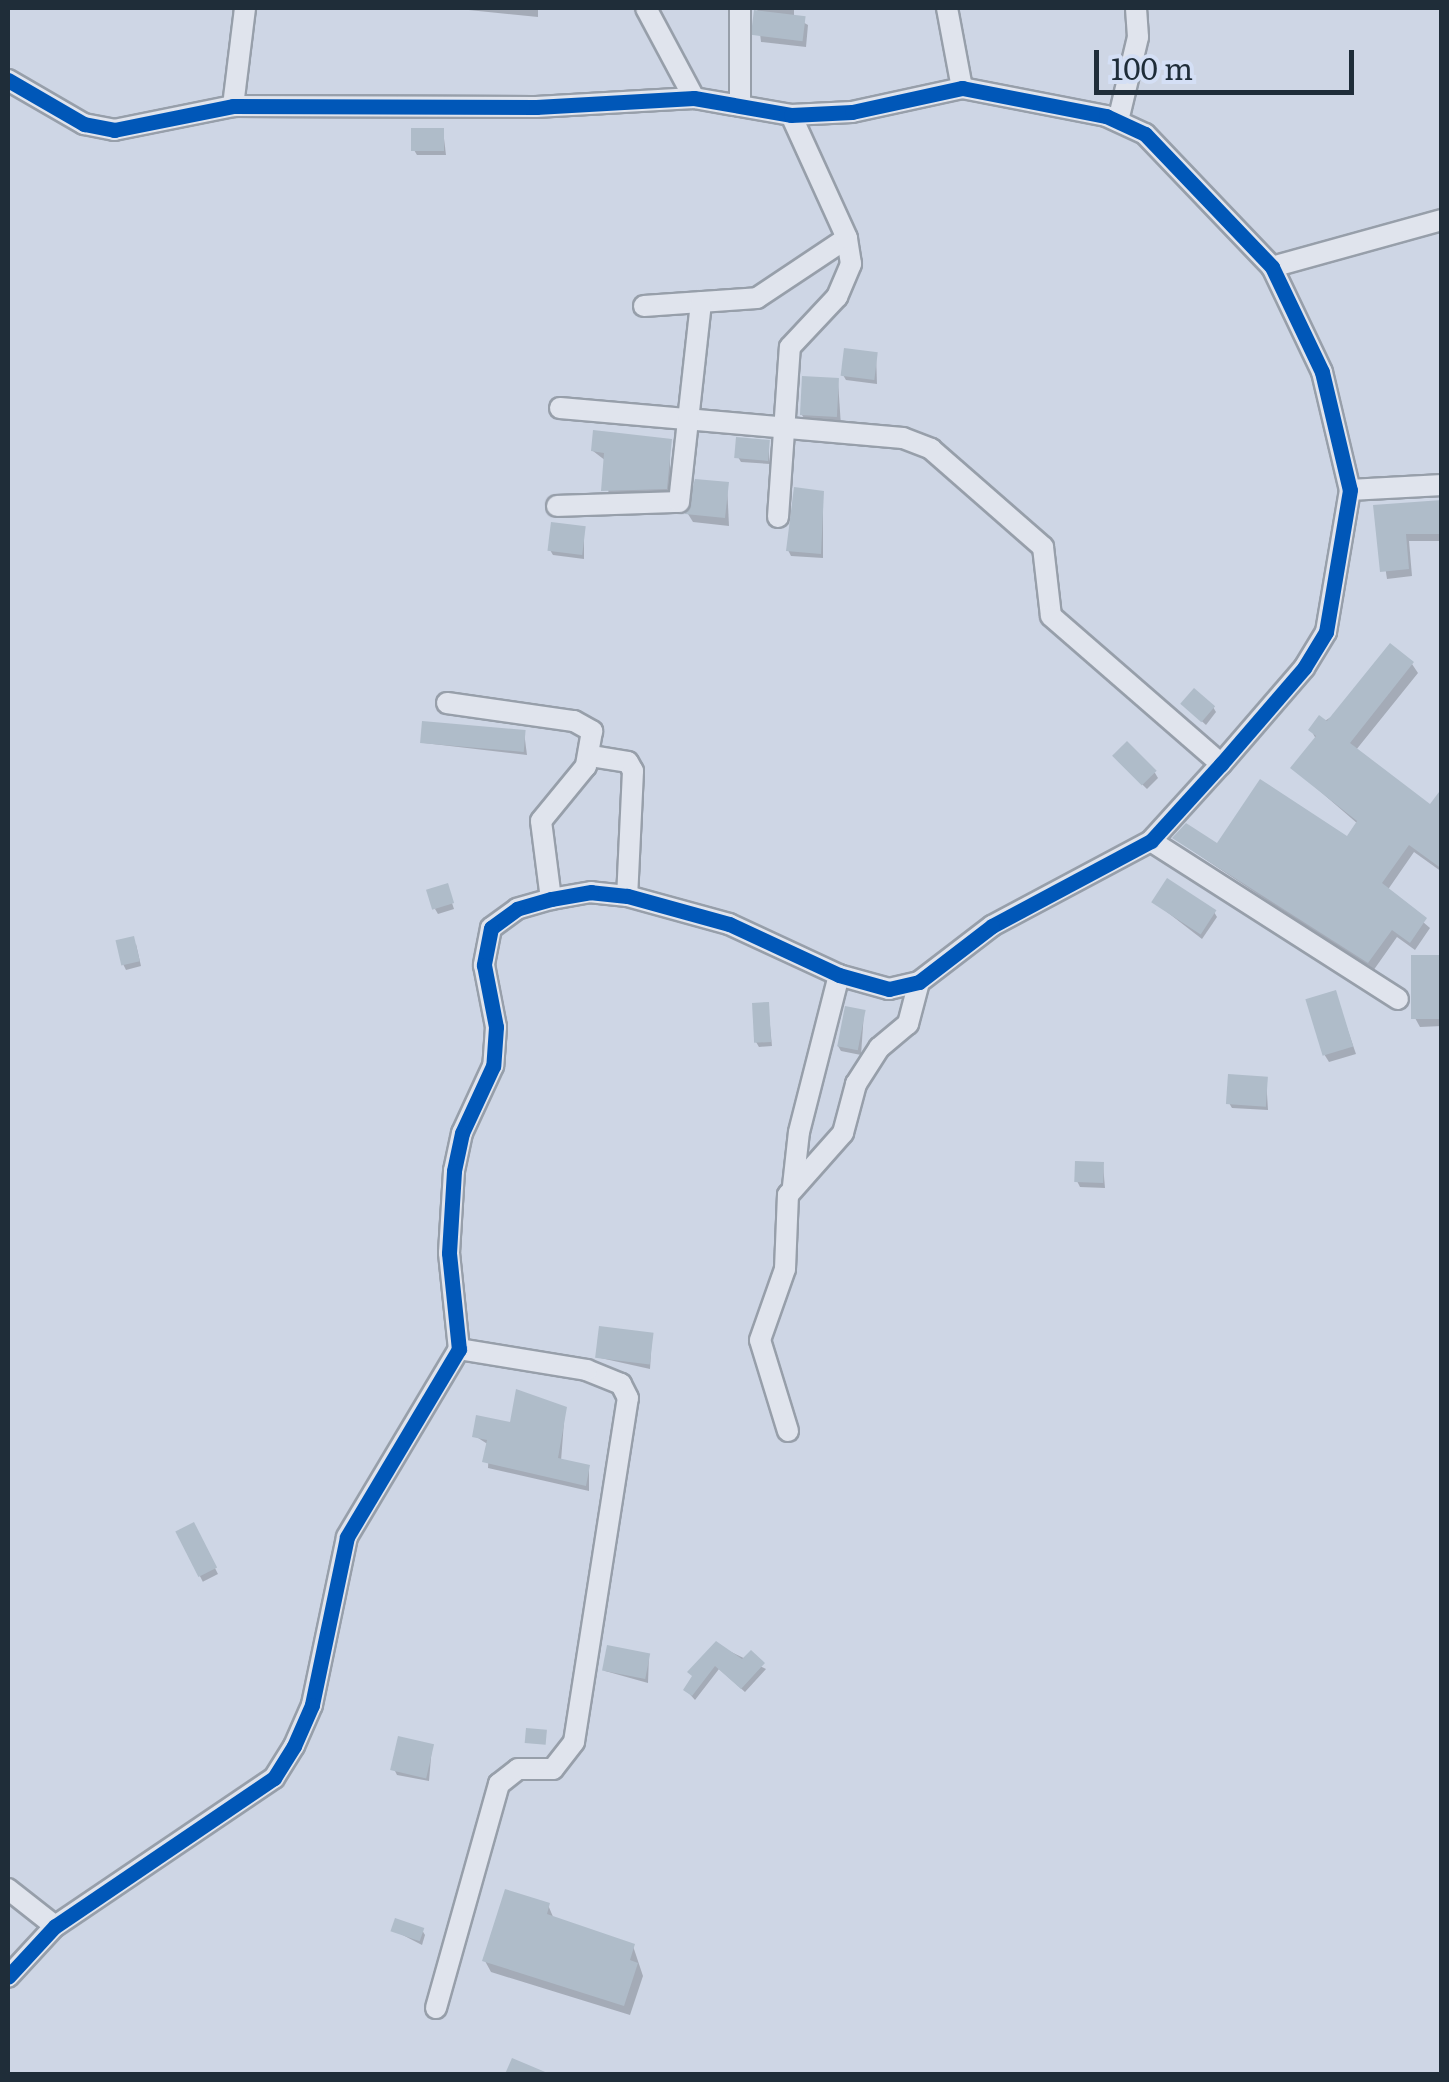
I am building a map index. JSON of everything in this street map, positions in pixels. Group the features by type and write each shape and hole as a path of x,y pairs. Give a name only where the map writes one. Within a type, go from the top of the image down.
{"street":[{"path":"232,106 245,8"},
{"path":"646,8 694,98"},
{"path":"740,8 740,106"},
{"path":"947,8 962,88"},
{"path":"1118,121 1138,37 1136,8"},
{"path":"8,80 43,105 100,128 232,106 536,107 694,98 791,114 891,106 962,88 1118,121 1145,134 1272,266 1322,372 1350,490 1326,632 1304,668 1221,764 1151,841 992,926 919,982 889,990 840,975 729,924 627,896 592,892 551,898 502,918 485,940 496,1028 493,1066 462,1133 454,1171 449,1253 459,1349 348,1537 312,1705 274,1778 55,1926 8,1977"},
{"path":"778,516 790,347 846,283 847,238 791,114"},
{"path":"1272,266 1442,220"},
{"path":"644,306 757,298 847,238"},
{"path":"556,506 678,502 701,302"},
{"path":"560,408 902,438 931,449 1043,547 1051,616 1221,764"},
{"path":"1350,490 1442,485"},
{"path":"447,703 582,723 592,732 591,756 542,821 551,898"},
{"path":"591,756 628,762 634,771 627,896"},
{"path":"1151,841 1398,999"},
{"path":"788,1431 760,1340 785,1269 799,1132 840,975"},
{"path":"793,1186 843,1133 856,1084 879,1048 908,1024 919,982"},
{"path":"436,2008 498,1784 518,1768 554,1769 574,1742 628,1398 621,1384 587,1370 459,1349"},
{"path":"8,1888 55,1926"}],"building":[{"path":"754,10 806,16 803,41 751,35"},
{"path":"411,128 444,128 444,151 411,151"},
{"path":"844,348 878,352 874,380 841,376"},
{"path":"802,376 839,378 837,417 800,415"},
{"path":"593,430 672,439 667,489 601,491 604,453 591,451"},
{"path":"736,437 770,440 768,461 734,458"},
{"path":"695,479 729,482 725,518 685,514"},
{"path":"794,487 824,491 821,554 786,551"},
{"path":"1442,500 1442,534 1406,534 1409,569 1380,572 1373,505"},
{"path":"551,522 586,526 582,555 547,551"},
{"path":"1390,643 1414,662 1350,743 1430,804 1442,788 1442,869 1409,845 1382,883 1427,918 1410,943 1392,930 1368,963 1172,838 1186,823 1217,843 1260,779 1347,836 1357,821 1290,768 1316,736 1308,730 1319,715 1327,721"},
{"path":"1194,688 1215,706 1201,722 1180,704"},
{"path":"422,721 526,730 524,752 420,743"},
{"path":"1127,741 1157,771 1142,786 1112,756"},
{"path":"1167,878 1216,910 1201,934 1151,902"},
{"path":"448,883 454,903 432,910 426,890"},
{"path":"134,936 140,961 121,966 115,940"},
{"path":"1411,955 1442,955 1442,1019 1411,1019"},
{"path":"1336,990 1353,1046 1323,1056 1305,999"},
{"path":"769,1002 771,1042 754,1043 752,1003"},
{"path":"845,1006 866,1010 858,1050 837,1046"},
{"path":"1228,1074 1268,1077 1266,1107 1226,1104"},
{"path":"1075,1161 1104,1162 1103,1183 1074,1182"},
{"path":"599,1326 654,1333 650,1364 595,1358"},
{"path":"516,1389 567,1407 558,1458 590,1465 586,1486 482,1462 487,1440 472,1437 476,1415 510,1422"},
{"path":"194,1522 217,1567 198,1577 175,1532"},
{"path":"716,1641 742,1659 751,1650 765,1663 741,1689 715,1666 692,1696 683,1690 692,1676 687,1672"},
{"path":"607,1645 650,1653 645,1679 602,1671"},
{"path":"526,1728 547,1730 546,1745 525,1743"},
{"path":"398,1736 434,1744 426,1778 390,1770"},
{"path":"505,1889 550,1903 547,1914 635,1944 630,1960 638,1963 624,2006 482,1961"},
{"path":"395,1918 424,1928 420,1941 390,1931"},
{"path":"512,2058 550,2074 505,2074"}],"cycle path":[{"path":"8,80 84,124 114,130 233,106 536,107 694,98 791,115 852,112 962,88 1106,116 1145,134 1272,267 1322,372 1350,490 1326,632 1304,668 1221,764 1151,841 992,926 919,982 889,989 839,975 729,924 627,896 591,892 551,899 517,909 491,928 484,965 496,1027 493,1066 462,1133 454,1171 449,1253 459,1349 347,1537 312,1705 294,1746 274,1778 55,1926 8,1977"}]}
